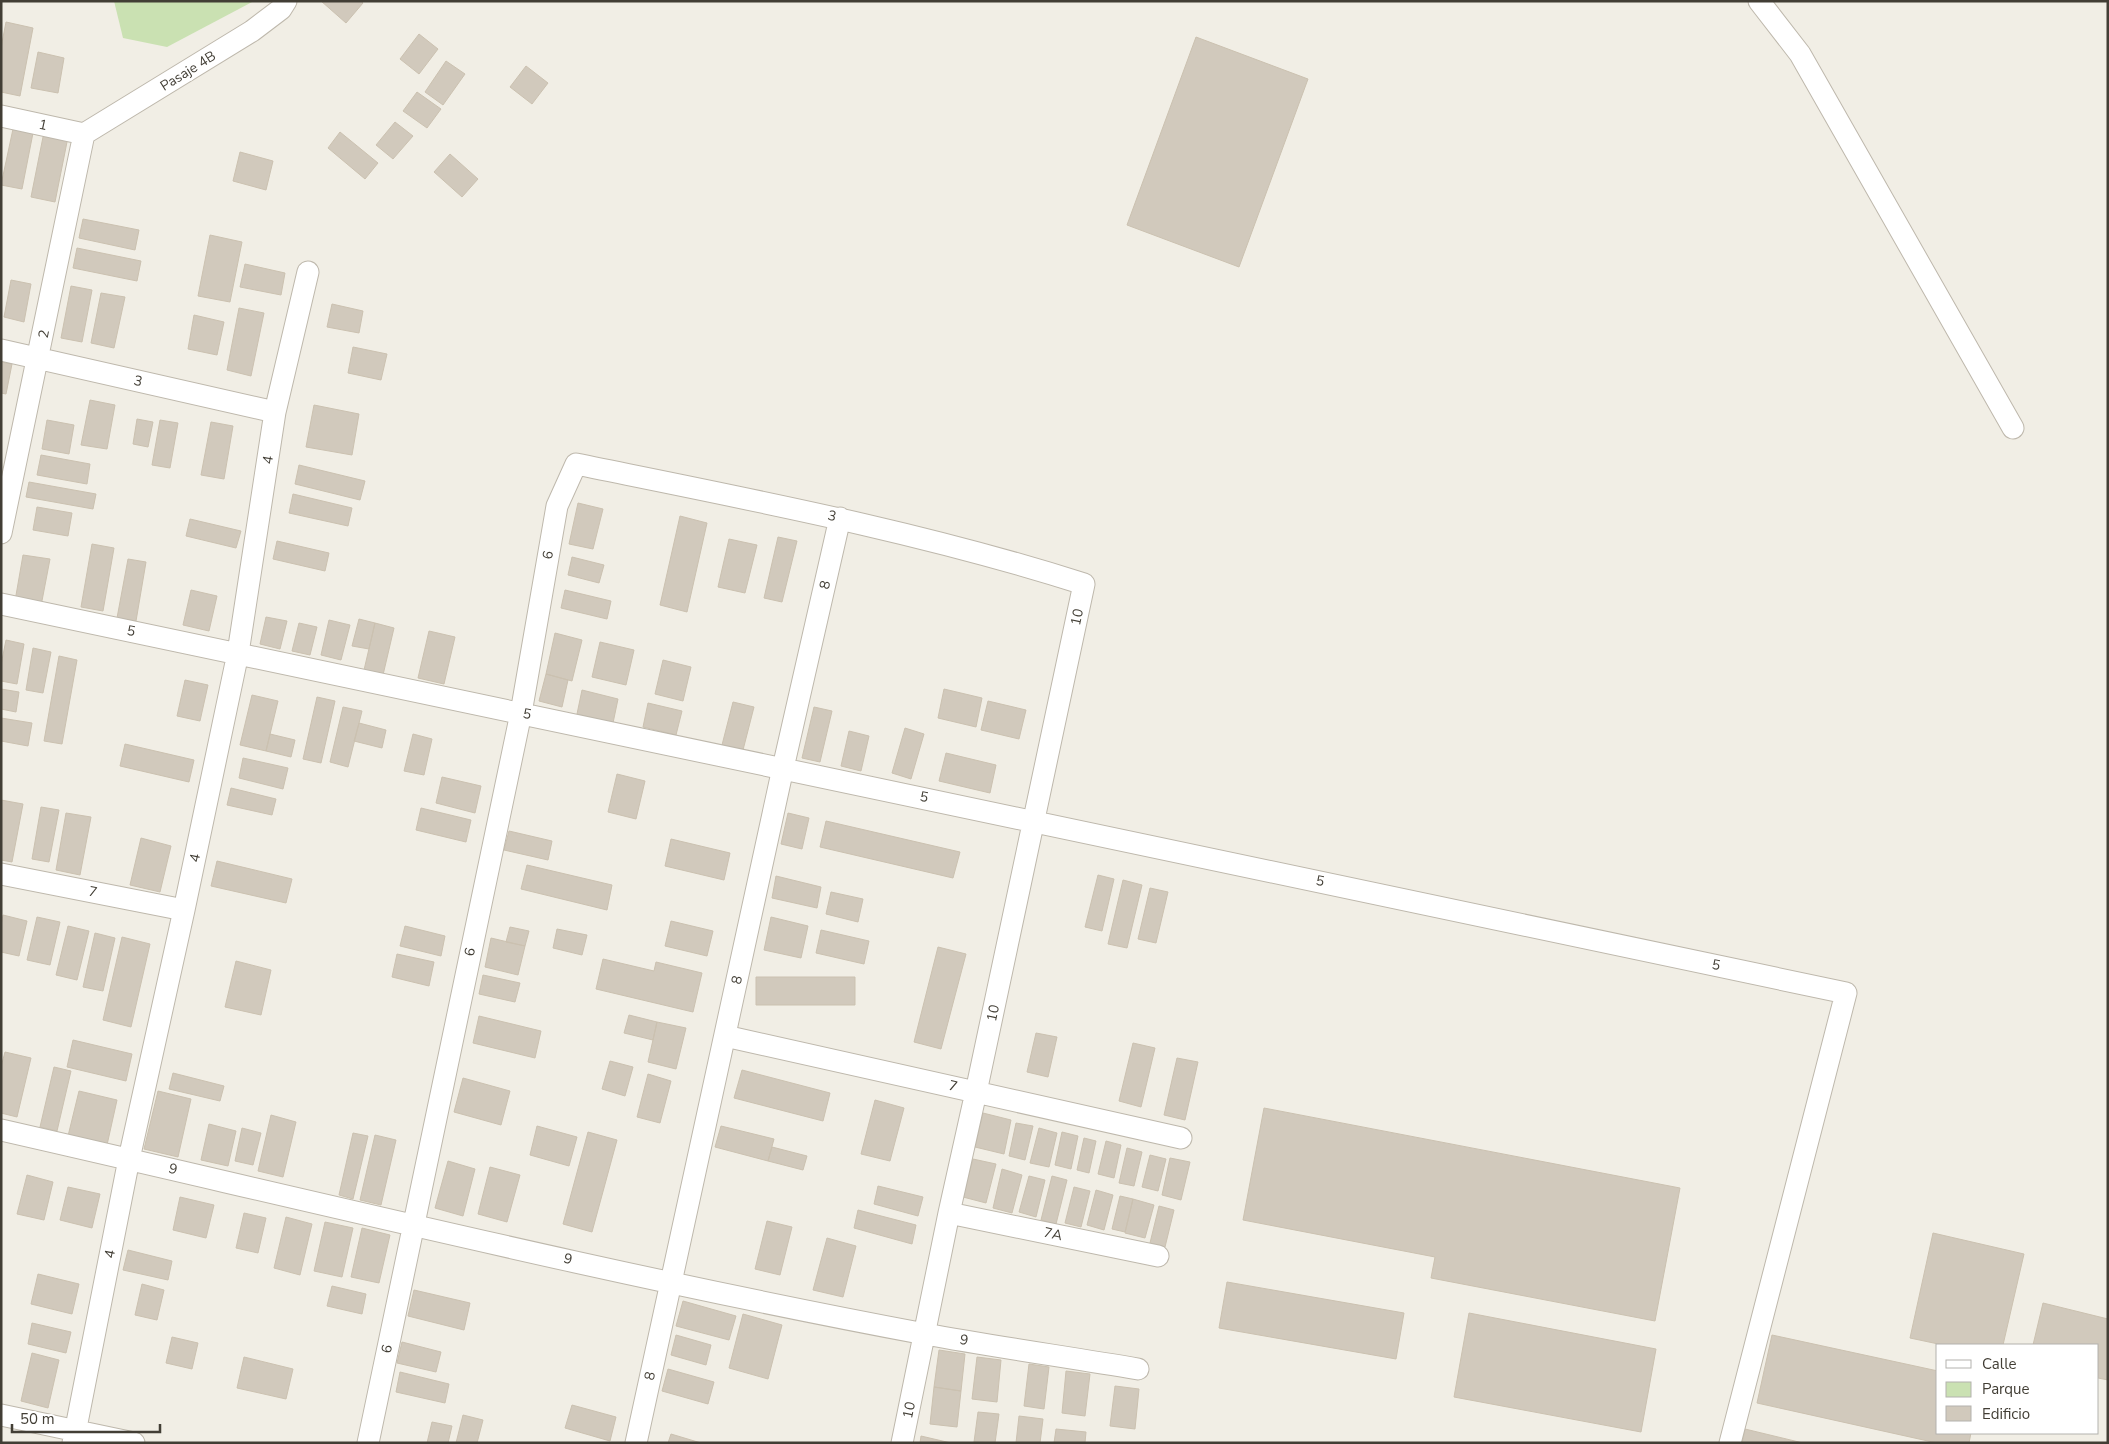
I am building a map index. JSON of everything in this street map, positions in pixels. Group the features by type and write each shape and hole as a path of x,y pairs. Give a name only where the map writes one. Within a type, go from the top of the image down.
{"street":[{"name":"Pasaje 4B","path":"84,134 252,31 280,9 286,1"},
{"path":"1759,1 1800,54 2013,428"},
{"name":"1","path":"1,116 84,134"},
{"name":"2","path":"1,533 39,358 84,134"},
{"name":"4","path":"74,1436 129,1159 238,653 275,412 308,272"},
{"name":"3","path":"1,350 275,412"},
{"name":"3","path":"576,464 840,518 1008,560 1084,584"},
{"name":"6","path":"368,1443 521,713 557,506 576,464"},
{"name":"8","path":"636,1443 783,768 840,518"},
{"name":"10","path":"902,1443 948,1213 976,1092 1084,584"},
{"name":"5","path":"1,604 1846,993 1730,1443"},
{"name":"7","path":"1,874 184,910"},
{"name":"7","path":"725,1036 1180,1138"},
{"name":"9","path":"1,1130 413,1226 671,1282 925,1334 1138,1369"},
{"name":"7A","path":"948,1213 1158,1256"},
{"path":"1,1415 74,1436 134,1443"}],"green space":[{"path":"114,1 254,1 167,47 123,38"}],"building":[{"path":"321,1 361,1 363,3 346,23"},
{"path":"6,22 33,28 20,96 1,92 1,48"},
{"path":"419,34 438,49 419,74 400,59"},
{"path":"1196,37 1308,79 1239,267 1127,225"},
{"path":"38,52 64,58 58,93 31,88"},
{"path":"446,61 465,74 443,105 425,92"},
{"path":"526,66 548,83 532,104 510,87"},
{"path":"417,92 441,109 427,128 403,111"},
{"path":"395,122 413,136 393,159 376,145"},
{"path":"13,129 33,133 22,189 1,185"},
{"path":"44,132 68,137 55,202 31,197"},
{"path":"340,132 378,163 365,179 328,148"},
{"path":"240,152 273,161 266,190 233,181"},
{"path":"450,154 478,179 462,197 434,172"},
{"path":"83,219 139,230 135,250 79,238"},
{"path":"210,235 242,242 230,302 198,296"},
{"path":"77,248 141,261 137,281 73,268"},
{"path":"245,264 285,273 281,295 240,287"},
{"path":"11,280 31,284 24,322 4,317"},
{"path":"71,286 92,290 82,342 61,338"},
{"path":"101,293 125,297 114,348 91,343"},
{"path":"332,304 363,311 359,333 327,327"},
{"path":"239,308 264,313 251,376 227,370"},
{"path":"194,315 224,322 217,355 188,349"},
{"path":"353,347 387,354 381,380 348,373"},
{"path":"1,362 12,364 6,394 1,393"},
{"path":"90,400 115,405 107,449 81,445"},
{"path":"314,405 359,414 352,455 306,447"},
{"path":"137,419 153,422 148,447 133,444"},
{"path":"47,420 74,425 69,454 42,449"},
{"path":"160,420 178,423 170,468 152,465"},
{"path":"211,422 233,426 224,479 201,475"},
{"path":"41,455 90,464 87,484 37,475"},
{"path":"299,465 365,481 360,500 295,484"},
{"path":"29,482 96,494 93,509 26,497"},
{"path":"293,494 352,508 348,526 289,513"},
{"path":"578,503 603,509 593,549 569,544"},
{"path":"37,507 72,513 68,536 33,530"},
{"path":"680,516 707,523 687,612 660,605"},
{"path":"190,519 241,531 236,548 186,536"},
{"path":"778,537 797,541 782,602 764,598"},
{"path":"729,539 757,545 745,593 718,587"},
{"path":"277,541 329,553 325,571 273,559"},
{"path":"92,544 114,548 103,611 81,607"},
{"path":"23,555 50,559 41,606 15,601"},
{"path":"572,557 604,565 599,583 568,575"},
{"path":"128,559 146,562 136,621 117,618"},
{"path":"191,590 217,596 209,631 183,625"},
{"path":"565,590 611,601 607,619 561,608"},
{"path":"266,617 287,621 280,649 260,644"},
{"path":"359,619 375,623 369,649 352,646"},
{"path":"329,620 350,625 341,660 321,655"},
{"path":"299,623 317,627 310,655 292,651"},
{"path":"375,623 394,628 383,675 364,670"},
{"path":"429,631 455,637 444,684 418,678"},
{"path":"555,633 582,640 572,681 546,674"},
{"path":"6,640 24,644 17,684 1,681 1,665"},
{"path":"600,642 634,650 626,685 592,677"},
{"path":"33,648 51,652 43,693 26,690"},
{"path":"59,656 77,660 62,744 44,741"},
{"path":"663,660 691,667 683,701 655,694"},
{"path":"546,674 568,680 562,707 539,701"},
{"path":"185,680 208,685 200,721 177,716"},
{"path":"1,689 19,692 16,712 1,709"},
{"path":"944,689 982,698 976,727 938,718"},
{"path":"582,690 618,699 613,723 577,714"},
{"path":"252,695 278,701 266,751 240,745"},
{"path":"317,697 335,701 321,763 303,759"},
{"path":"988,701 1026,710 1019,739 981,730"},
{"path":"733,702 754,707 743,750 722,745"},
{"path":"648,703 682,711 676,735 643,727"},
{"path":"343,707 362,711 348,767 330,762"},
{"path":"814,707 832,711 820,762 802,758"},
{"path":"1,718 32,723 28,746 1,741"},
{"path":"359,723 386,730 382,748 354,741"},
{"path":"905,728 924,734 911,779 892,773"},
{"path":"849,731 869,736 861,771 841,766"},
{"path":"270,734 295,740 291,757 266,751"},
{"path":"413,734 432,739 424,775 404,771"},
{"path":"125,744 194,760 189,782 120,766"},
{"path":"946,753 996,765 990,793 939,781"},
{"path":"243,758 288,768 283,789 239,778"},
{"path":"617,774 645,781 636,819 608,812"},
{"path":"442,777 481,786 475,813 436,803"},
{"path":"231,788 276,799 272,815 227,805"},
{"path":"1,800 23,804 12,862 1,860"},
{"path":"41,807 59,810 49,862 32,859"},
{"path":"421,808 471,820 466,842 416,830"},
{"path":"66,813 91,817 80,875 56,870"},
{"path":"788,813 809,818 802,849 781,844"},
{"path":"826,821 960,852 953,878 820,847"},
{"path":"509,831 552,841 548,860 504,850"},
{"path":"141,838 171,846 160,892 130,885"},
{"path":"671,839 730,853 724,880 665,866"},
{"path":"217,861 292,879 286,903 211,886"},
{"path":"527,865 612,885 607,910 521,889"},
{"path":"1098,875 1114,879 1102,931 1085,927"},
{"path":"776,876 821,887 817,908 772,898"},
{"path":"1123,880 1142,885 1127,948 1108,944"},
{"path":"1150,888 1168,892 1156,943 1138,939"},
{"path":"831,892 863,899 858,922 826,914"},
{"path":"3,915 27,921 19,956 1,952"},
{"path":"37,917 60,922 50,965 27,960"},
{"path":"771,917 808,926 801,958 764,950"},
{"path":"671,921 713,931 707,956 665,946"},
{"path":"68,926 89,931 77,980 56,975"},
{"path":"405,926 445,936 441,956 400,946"},
{"path":"510,927 529,931 525,946 506,942"},
{"path":"557,929 587,935 582,955 553,948"},
{"path":"821,930 869,941 864,964 816,953"},
{"path":"95,933 115,938 103,991 83,987"},
{"path":"122,937 150,944 131,1027 103,1020"},
{"path":"491,938 525,946 518,975 485,967"},
{"path":"938,947 966,954 941,1049 914,1042"},
{"path":"397,954 434,962 429,986 392,977"},
{"path":"603,959 654,971 656,962 702,973 693,1012 596,989"},
{"path":"236,961 271,970 261,1015 225,1007"},
{"path":"483,975 520,983 515,1002 479,994"},
{"path":"756,977 855,977 855,1005 756,1005"},
{"path":"629,1015 657,1022 653,1040 624,1033"},
{"path":"479,1016 541,1031 535,1058 473,1043"},
{"path":"657,1022 686,1028 676,1069 648,1062"},
{"path":"1036,1033 1057,1037 1048,1077 1027,1072"},
{"path":"73,1040 132,1054 126,1081 67,1067"},
{"path":"1133,1043 1155,1048 1141,1107 1119,1101"},
{"path":"5,1052 31,1058 17,1117 1,1113 1,1067"},
{"path":"1177,1058 1198,1062 1185,1120 1164,1115"},
{"path":"610,1061 633,1067 625,1096 602,1089"},
{"path":"54,1067 71,1071 57,1131 40,1127"},
{"path":"742,1070 830,1093 823,1121 734,1098"},
{"path":"173,1073 224,1086 220,1101 169,1089"},
{"path":"648,1074 671,1081 660,1123 637,1117"},
{"path":"463,1078 510,1091 501,1125 454,1112"},
{"path":"79,1091 117,1100 107,1145 68,1136"},
{"path":"158,1091 191,1099 178,1157 144,1149"},
{"path":"875,1100 904,1108 890,1161 861,1154"},
{"path":"1264,1108 1680,1188 1655,1321 1431,1278 1435,1257 1243,1220"},
{"path":"983,1113 1011,1120 1004,1154 975,1147"},
{"path":"271,1115 296,1122 283,1177 258,1171"},
{"path":"1016,1123 1033,1126 1025,1160 1009,1156"},
{"path":"209,1124 236,1131 228,1166 201,1160"},
{"path":"537,1126 577,1137 569,1166 530,1155"},
{"path":"721,1126 774,1139 768,1161 715,1147"},
{"path":"242,1128 261,1133 253,1165 235,1161"},
{"path":"1039,1128 1057,1133 1049,1167 1030,1163"},
{"path":"588,1132 617,1140 592,1232 563,1224"},
{"path":"1062,1132 1078,1136 1071,1169 1055,1165"},
{"path":"353,1133 368,1136 353,1199 339,1195"},
{"path":"375,1135 396,1140 381,1205 360,1200"},
{"path":"1084,1138 1096,1141 1089,1173 1077,1170"},
{"path":"1106,1141 1121,1145 1114,1178 1098,1174"},
{"path":"772,1147 807,1156 803,1170 768,1161"},
{"path":"1127,1148 1142,1152 1134,1186 1119,1183"},
{"path":"1150,1155 1166,1159 1158,1191 1142,1187"},
{"path":"1170,1158 1190,1162 1181,1200 1162,1195"},
{"path":"973,1159 996,1164 986,1203 963,1197"},
{"path":"448,1161 475,1169 463,1216 435,1208"},
{"path":"490,1167 520,1175 507,1222 478,1214"},
{"path":"1002,1169 1022,1175 1012,1213 993,1208"},
{"path":"27,1175 53,1182 44,1220 17,1214"},
{"path":"1029,1176 1045,1180 1036,1217 1019,1212"},
{"path":"1052,1176 1067,1180 1056,1224 1041,1220"},
{"path":"878,1186 923,1197 918,1216 874,1204"},
{"path":"68,1187 100,1194 92,1228 60,1220"},
{"path":"1074,1187 1090,1191 1081,1227 1065,1223"},
{"path":"1096,1190 1113,1195 1104,1230 1087,1225"},
{"path":"1120,1196 1133,1199 1125,1232 1112,1229"},
{"path":"180,1197 214,1205 206,1238 173,1230"},
{"path":"1133,1199 1154,1205 1145,1238 1125,1233"},
{"path":"1159,1206 1174,1210 1165,1247 1150,1243"},
{"path":"858,1210 916,1225 912,1244 854,1228"},
{"path":"244,1213 266,1218 258,1253 236,1248"},
{"path":"286,1217 312,1224 300,1275 274,1268"},
{"path":"767,1221 792,1227 780,1275 755,1269"},
{"path":"325,1222 353,1228 342,1277 314,1271"},
{"path":"362,1228 390,1235 379,1283 351,1277"},
{"path":"1933,1233 2024,1254 2003,1344 1938,1344 1910,1338"},
{"path":"827,1238 856,1246 843,1297 813,1290"},
{"path":"128,1250 172,1261 168,1280 123,1270"},
{"path":"38,1274 79,1284 72,1314 31,1304"},
{"path":"1227,1282 1404,1313 1396,1359 1219,1328"},
{"path":"142,1284 164,1290 157,1320 135,1315"},
{"path":"332,1286 366,1294 362,1314 327,1306"},
{"path":"414,1290 470,1303 464,1330 408,1316"},
{"path":"683,1301 736,1316 729,1340 676,1326"},
{"path":"2043,1303 2108,1319 2108,1380 2099,1378 2099,1344 2033,1344"},
{"path":"1469,1313 1656,1349 1641,1432 1454,1397"},
{"path":"743,1314 782,1325 768,1379 729,1368"},
{"path":"32,1323 71,1332 66,1353 28,1344"},
{"path":"676,1335 711,1345 706,1365 671,1355"},
{"path":"1772,1335 1936,1371 1936,1434 1971,1434 1969,1443 1937,1443 1757,1403"},
{"path":"172,1337 198,1343 192,1369 166,1363"},
{"path":"402,1342 441,1352 436,1372 397,1363"},
{"path":"939,1350 965,1354 961,1391 934,1387"},
{"path":"32,1353 59,1360 48,1408 21,1401"},
{"path":"244,1357 293,1369 286,1399 237,1388"},
{"path":"977,1357 1001,1360 997,1402 972,1399"},
{"path":"1029,1364 1049,1367 1044,1409 1024,1406"},
{"path":"668,1369 714,1382 708,1404 662,1391"},
{"path":"1066,1371 1090,1374 1085,1416 1062,1413"},
{"path":"400,1372 449,1384 445,1403 396,1392"},
{"path":"1115,1386 1139,1389 1135,1429 1110,1426"},
{"path":"934,1387 961,1391 957,1427 930,1424"},
{"path":"572,1405 616,1417 610,1441 565,1428"},
{"path":"978,1412 999,1414 995,1443 974,1442"},
{"path":"463,1415 483,1420 477,1443 456,1443"},
{"path":"1019,1416 1043,1419 1040,1443 1016,1443"},
{"path":"432,1422 452,1426 448,1443 427,1443"},
{"path":"1056,1429 1086,1432 1085,1443 1054,1443"},
{"path":"1745,1429 1803,1443 1742,1443"},
{"path":"671,1434 701,1443 668,1443"},
{"path":"921,1436 951,1443 920,1443"}]}
